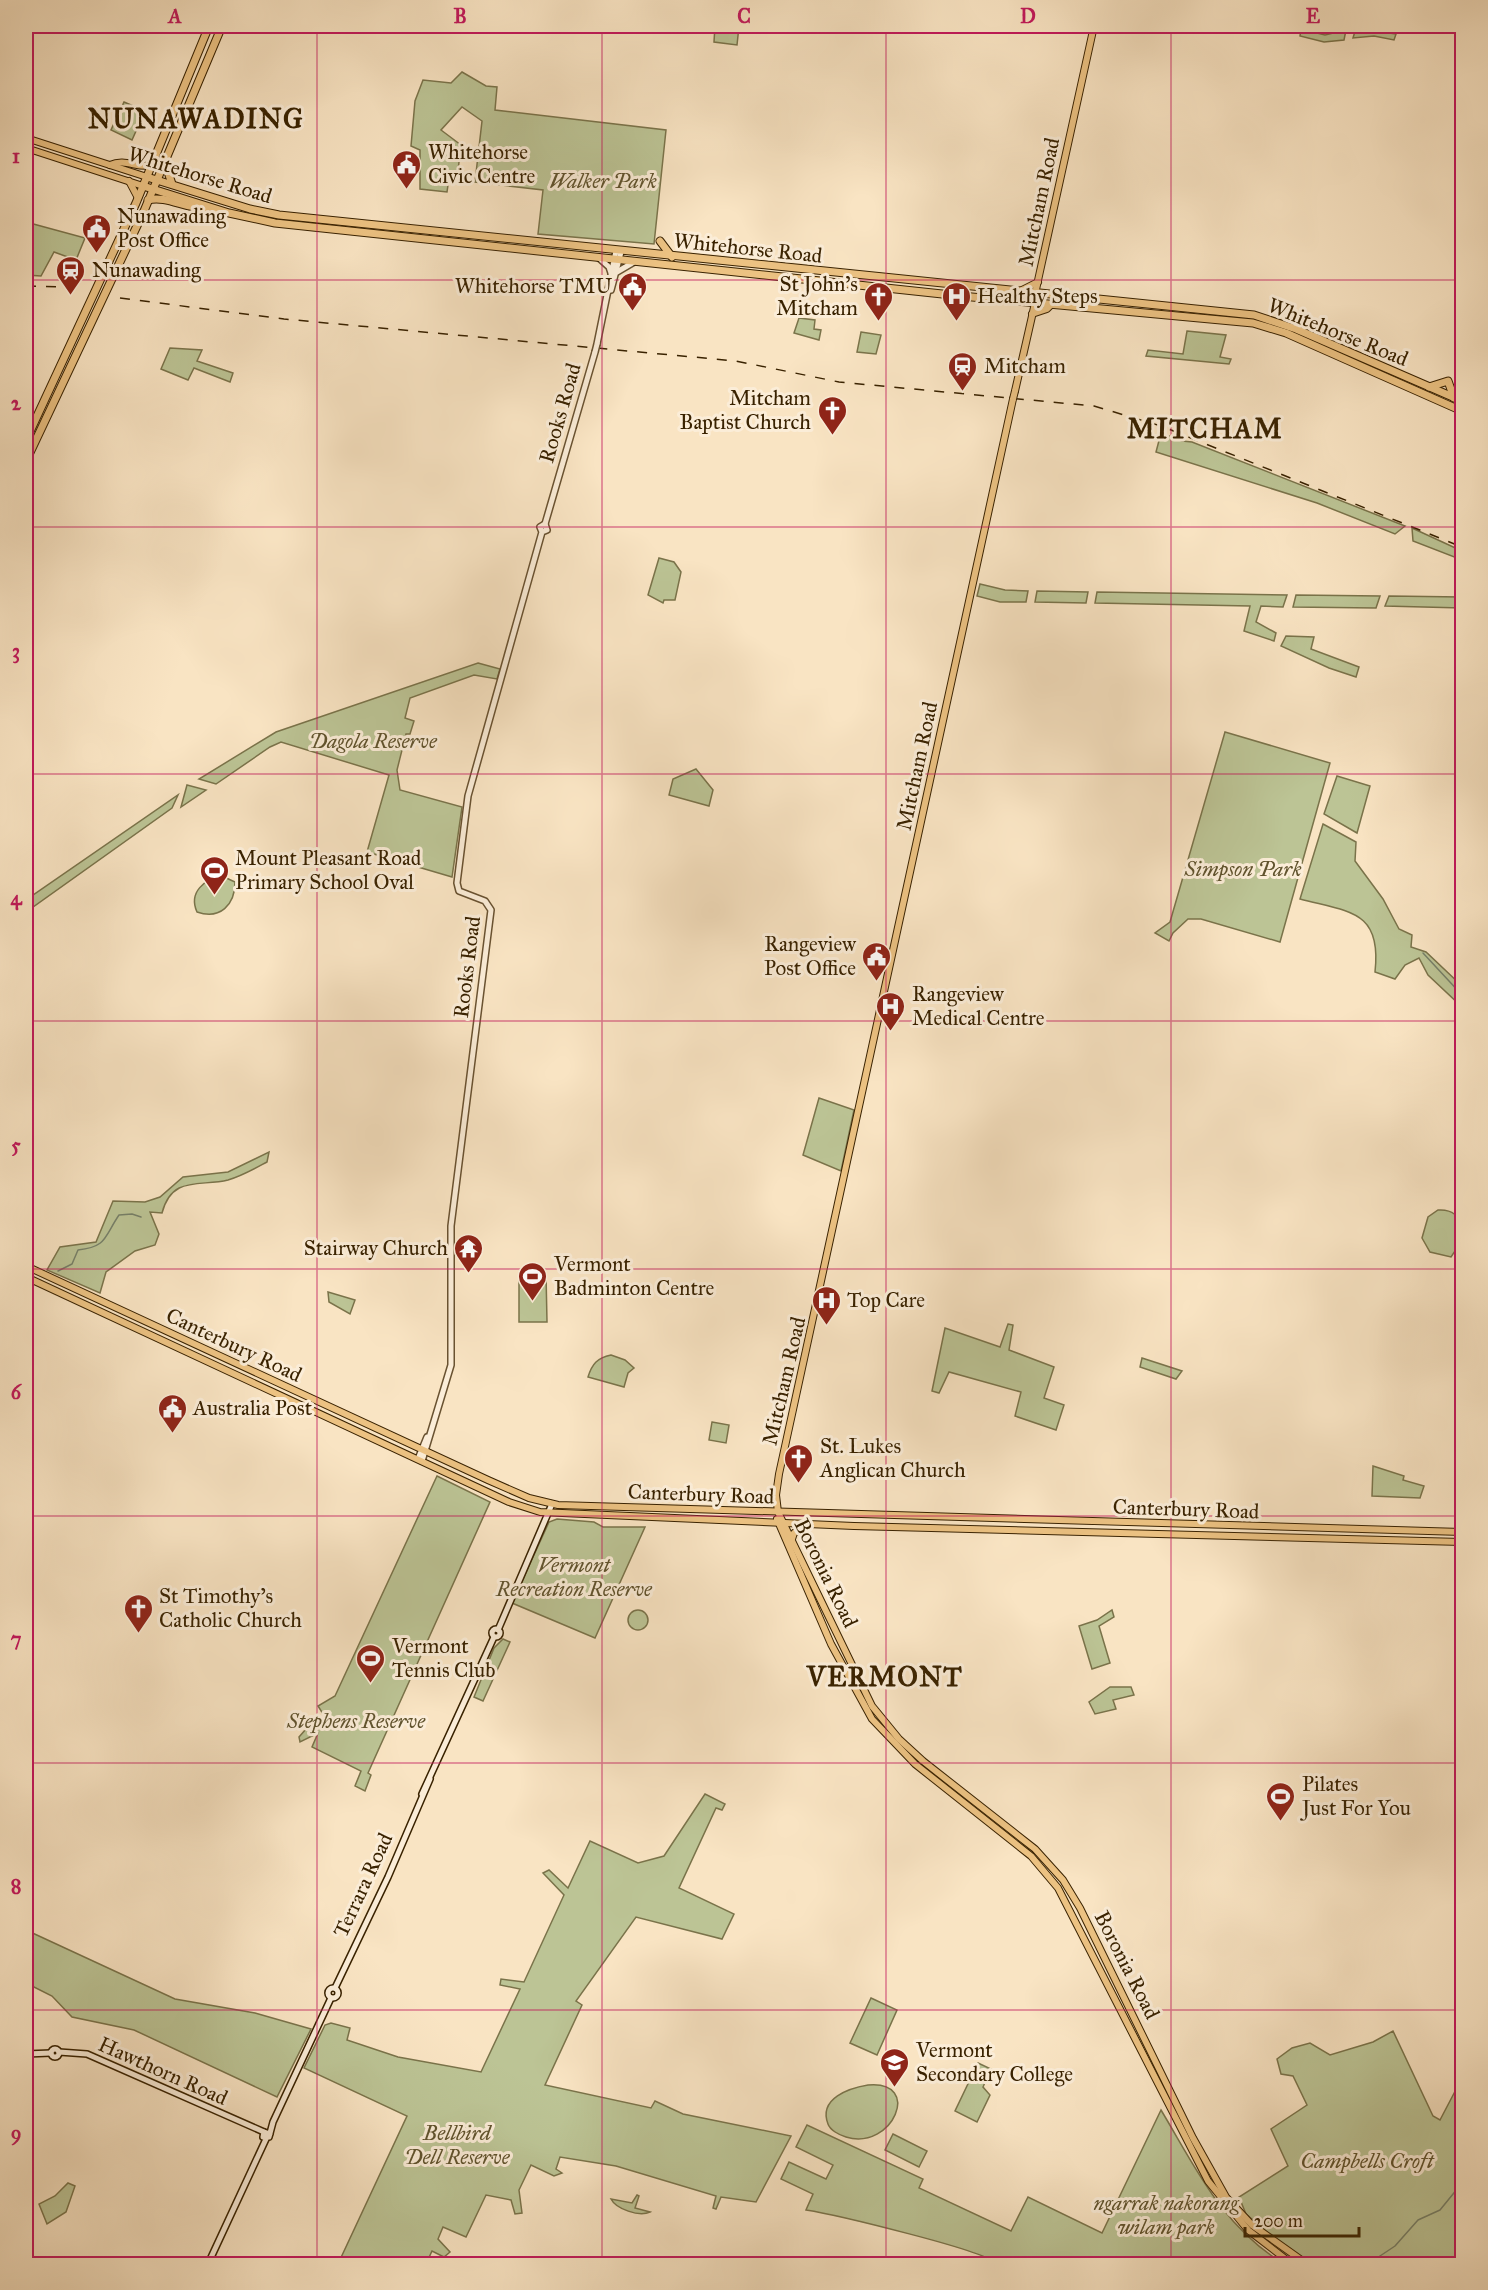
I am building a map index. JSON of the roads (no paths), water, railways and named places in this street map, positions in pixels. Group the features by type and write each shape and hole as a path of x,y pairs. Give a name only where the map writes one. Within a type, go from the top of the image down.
{"highway":[{"path":"26,440 138,198 209,26"},
{"path":"26,461 153,189 222,26"},
{"path":"164,160 172,184"},
{"name":"Whitehorse Road","path":"147,177 257,211 618,252 1242,314 1273,320 1462,401"},
{"name":"Whitehorse Road","path":"143,186 256,220 374,235 1051,305 1252,323 1275,329 1462,411"},
{"path":"148,200 158,198 194,209 213,208"},
{"path":"256,220 257,211"},
{"path":"374,224 374,235"},
{"path":"464,244 465,235"},
{"path":"478,237 478,245"},
{"path":"660,241 672,257"},
{"path":"526,250 534,243"},
{"path":"592,249 598,253 599,258"},
{"name":"Mitcham Road","path":"1035,294 1035,303"},
{"path":"1177,317 1178,308"},
{"path":"1429,387 1448,381 1454,398"}],"main road":[{"name":"Mitcham Road","path":"1035,294 1094,26"},
{"name":"Whitehorse Road","path":"26,138 147,177"},
{"name":"Whitehorse Road","path":"26,148 143,186"},
{"path":"109,165 122,160 144,167 152,165"},
{"path":"129,181 138,198"},
{"path":"1018,293 1038,282"},
{"name":"Mitcham Road","path":"778,1512 776,1495 779,1474 1035,303"},
{"path":"1032,314 1047,309 1051,305"},
{"name":"Canterbury Road","path":"26,1266 524,1496 552,1504 1163,1525 1462,1532"},
{"name":"Canterbury Road","path":"26,1277 509,1502 550,1514 1163,1536 1462,1542"},
{"path":"231,1361 235,1374"},
{"path":"235,1374 240,1365"},
{"name":"Boronia Road","path":"778,1512 779,1522 852,1684 872,1719 895,1746 1031,1856 1058,1888 1208,2181 1258,2240 1292,2265"},
{"name":"Boronia Road","path":"779,1522 872,1706 899,1739 1035,1849 1063,1880 1080,1908 1204,2159 1232,2208 1307,2265"},
{"path":"791,1542 794,1533 808,1524"},
{"path":"1163,1525 1163,1536"},
{"path":"852,1684 859,1680"},
{"path":"957,1797 962,1791"},
{"path":"977,1813 981,1807"},
{"path":"1152,2073 1161,2069"}],"street":[{"name":"Rooks Road","path":"604,311 616,273 618,252"},
{"path":"599,258 609,267 611,278"},
{"name":"Rooks Road","path":"420,1460 451,1365 451,1226 491,910 484,901 459,891 466,812 483,736 542,532 540,527 545,524 595,352 617,260"},
{"path":"616,273 634,262"},
{"path":"544,1527 552,1504"},
{"path":"540,1512 544,1527"},
{"name":"Terrara Road","path":"265,2135 331,1998 337,1995 334,1988 381,1892 494,1637 500,1634 498,1630 544,1527"},
{"name":"Hawthorn Road","path":"26,2054 51,2053 55,2057 59,2052 87,2054 265,2135"},
{"path":"206,2265 265,2135"}],"waterway":[{"path":"26,408 30,409"},
{"path":"1423,953 1462,995"},
{"path":"58,1271 72,1264 78,1250 95,1246 104,1240 119,1215 132,1214 141,1217"},
{"path":"1373,2264 1395,2246 1418,2220 1440,2210 1462,2183"}],"railway":[{"path":"26,286 69,287"},
{"path":"120,298 284,319 736,361 839,382 1094,406 1161,426 1462,547"}],"place":[{"name":"Whitehorse Civic Centre","path":"407,190"},
{"name":"Nunawading Post Office","path":"96,254"},
{"name":"Nunawading","path":"71,296"},
{"name":"Whitehorse TMU","path":"633,312"},
{"name":"St John's Mitcham","path":"879,322"},
{"name":"Healthy Steps","path":"956,322"},
{"name":"Mitcham","path":"963,392"},
{"name":"Mitcham Baptist Church","path":"832,436"},
{"name":"Mount Pleasant Road Primary School Oval","path":"214,896"},
{"name":"Rangeview Post Office","path":"877,982"},
{"name":"Rangeview Medical Centre","path":"891,1032"},
{"name":"Stairway Church","path":"469,1274"},
{"name":"Vermont Badminton Centre","path":"533,1302"},
{"name":"Top Care","path":"826,1326"},
{"name":"Australia Post","path":"172,1434"},
{"name":"St. Lukes Anglican Church","path":"799,1484"},
{"name":"St Timothy's Catholic Church","path":"138,1634"},
{"name":"Vermont Tennis Club","path":"371,1684"},
{"name":"Pilates Just For You","path":"1281,1822"},
{"name":"Vermont Secondary College","path":"895,2088"}],"district":[{"name":"NUNAWADING","path":"196,118"},
{"name":"MITCHAM","path":"1205,428"},
{"name":"VERMONT","path":"885,1676"}],"park label":[{"name":"Walker Park","path":"603,181"},
{"name":"Dagola Reserve","path":"373,741"},
{"name":"Simpson Park","path":"1243,869"},
{"name":"Vermont Recreation Reserve","path":"574,1577"},
{"name":"Stephens Reserve","path":"356,1721"},
{"name":"Bellbird Dell Reserve","path":"457,2145"},
{"name":"Campbells Croft","path":"1367,2161"},
{"name":"ngarrak nakorang wilam park","path":"1166,2215"}]}
